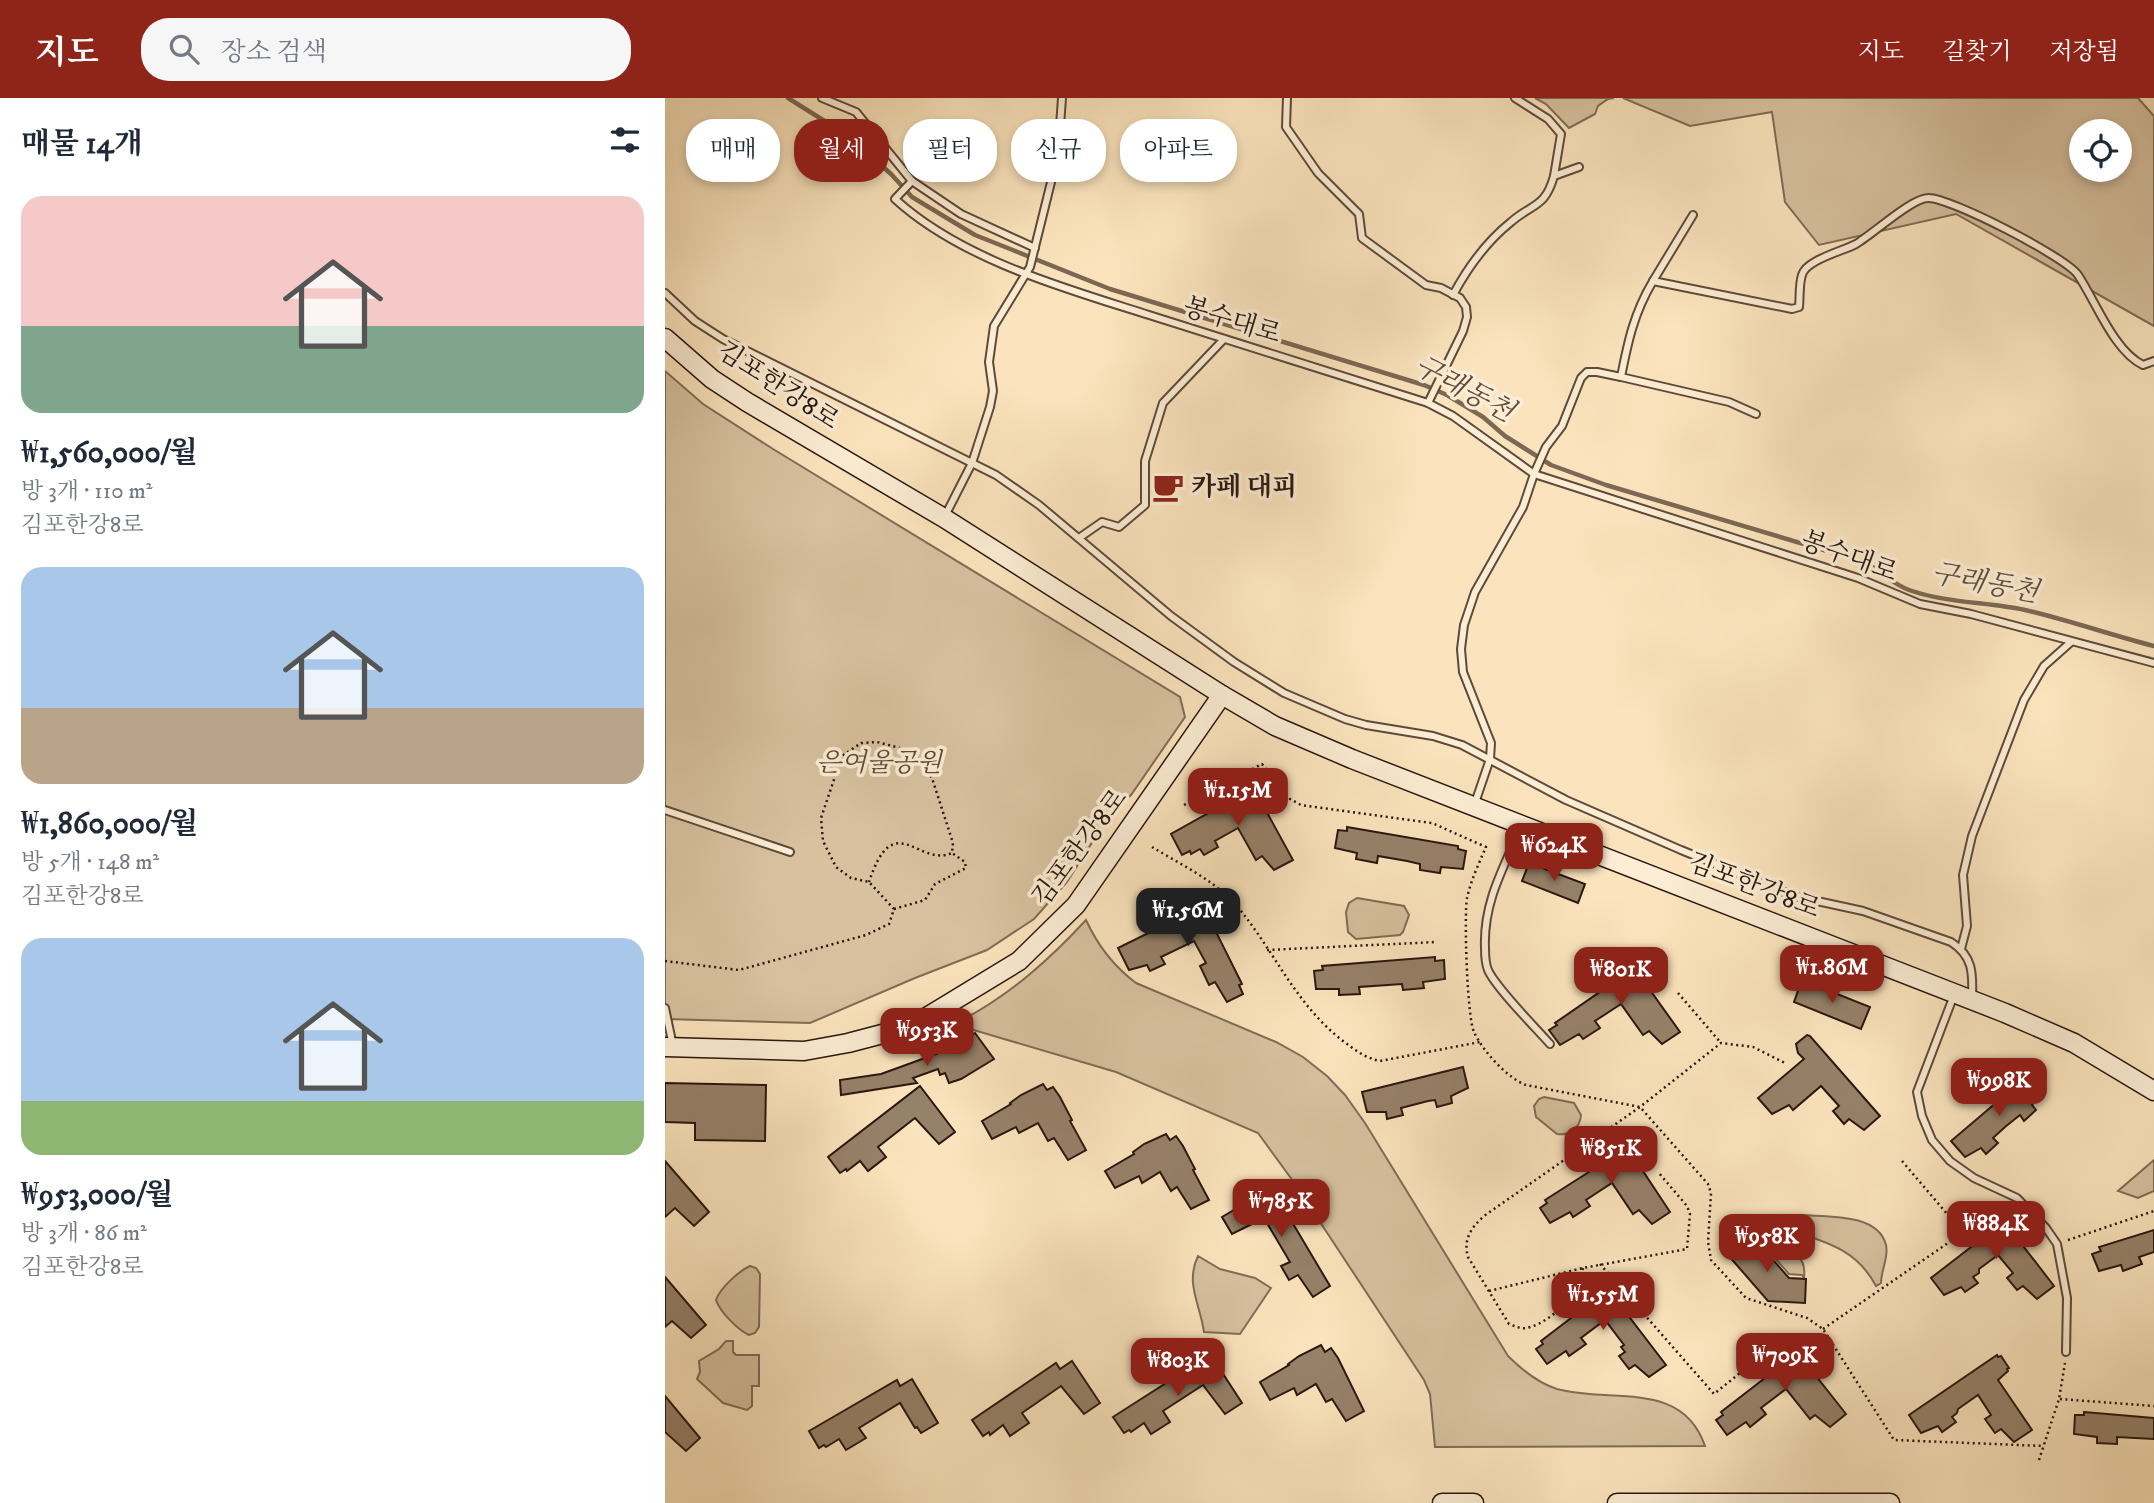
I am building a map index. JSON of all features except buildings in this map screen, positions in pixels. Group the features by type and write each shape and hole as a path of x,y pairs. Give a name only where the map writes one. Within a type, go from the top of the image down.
{"street":[{"name":"김포한강8로","path":"665,338 712,379 747,402 944,518 1275,726 1352,759 1972,1000 2074,1043 2154,1091"},
{"name":"김포한강8로","path":"1222,695 1276,720 1476,800 1523,824"},
{"name":"김포한강8로","path":"669,1047 804,1051 848,1044 922,1020 1019,961 1076,905 1222,695"},
{"path":"1443,1503 1474,1503"},
{"path":"1617,1503 1890,1503"}],"lane":[{"path":"822,98 856,112 903,170"},
{"path":"944,518 972,463 993,391 989,362 992,335 998,318 1030,267 1058,154 1062,98"},
{"path":"1287,98 1286,127 1318,173 1359,214 1362,238 1426,285 1441,288 1460,299 1466,307 1467,317 1462,331 1430,400 1534,474"},
{"path":"1453,295 1474,258 1510,222 1539,204 1550,192 1561,134 1548,119 1515,98"},
{"path":"1554,176 1579,167"},
{"name":"봉수대로","path":"911,182 895,199 910,212 932,228 1026,275 1224,339 1430,400"},
{"path":"913,182 961,214 1035,248"},
{"path":"1653,281 1792,309 1799,307 1802,272 1809,265 1856,244 1926,197 1943,201 2023,237 2059,258 2076,272 2121,347 2132,360 2143,365 2154,360"},
{"path":"1621,377 1638,307 1693,215"},
{"path":"665,293 695,321 723,340 972,463 1022,492 1171,616 1234,662 1285,693 1345,719 1384,729 1445,739 1490,759 1566,800 1794,896 1863,911 1951,942 1961,949 1971,963 1972,1000"},
{"path":"1079,538 1102,522 1119,527 1145,505 1145,460 1163,403 1224,339"},
{"path":"1476,800 1490,759 1491,743 1463,672 1461,649 1464,625 1475,592 1523,507 1546,447 1562,426 1581,378 1587,372 1597,372 1729,402 1756,414"},
{"name":"봉수대로","path":"1534,474 1845,574 1920,604 1971,614 2154,663"},
{"path":"1961,949 1968,912 1963,875 1972,836 2024,700 2044,666 2071,642"},
{"path":"665,810 790,852"},
{"path":"1523,824 1488,905 1484,929 1486,960 1489,971 1498,984 1551,1044"},
{"path":"1955,993 1917,1092 1922,1116 1932,1140 1950,1161 1974,1178 2017,1198 2046,1228 2057,1244 2067,1298 2066,1352"},
{"path":"665,1008 669,1047"}],"path":[{"path":"894,909 869,882 851,878 836,867 823,841 821,818 842,756 860,743 877,741 908,750 922,762 932,778 953,843 952,853"},
{"path":"1184,805 1262,764 1290,799 1301,805 1432,823 1486,847 1473,879 1465,910 1471,1021 1480,1042 1505,1071 1516,1081 1526,1085 1640,1107 1708,1184 1711,1193 1708,1242 1711,1260 1746,1298 1807,1318 1823,1329 1894,1440 2044,1446"},
{"path":"869,882 877,857 893,844 912,844 936,856 952,853"},
{"path":"1151,847 1223,893 1236,905 1316,1018 1368,1059 1380,1061 1480,1042"},
{"path":"894,909 925,900 935,884 966,868 965,862 952,853"},
{"path":"665,961 739,970 866,935 889,924 894,909"},
{"path":"1268,950 1436,942"},
{"path":"1678,993 1721,1043 1753,1047 1785,1063"},
{"path":"1583,1268 1569,1300 1537,1324 1527,1328 1509,1324 1465,1248 1476,1224 1538,1177 1640,1107 1721,1043"},
{"path":"1902,1161 1971,1242"},
{"path":"1489,1290 1600,1264 1687,1249 1690,1214 1687,1206 1658,1172"},
{"path":"2057,1244 2154,1211"},
{"path":"1823,1329 1963,1232"},
{"path":"1600,1264 1714,1394 1789,1334"},
{"path":"2039,1460 2059,1399 2066,1352"},
{"path":"2059,1399 2154,1406"}],"green space":[{"path":"1535,98 1614,98 1598,106 1595,114 1569,128 1546,104"},
{"path":"1623,98 2138,98 2154,116 2154,326 1956,214 1819,245 1785,202 1772,112 1690,126"},
{"name":"은여울공원","path":"665,371 703,404 773,449 1180,697 1185,717 1131,795 1109,816 1067,882 1034,919 987,950 810,1023 665,1019"},
{"path":"1357,898 1404,906 1409,915 1403,932 1400,935 1356,939 1348,932 1346,912 1349,903"},
{"path":"1086,920 1107,955 1136,983 1276,1042 1303,1057 1327,1076 1365,1123 1508,1356 1519,1366 1537,1380 1557,1389 1662,1402 1680,1411 1694,1425 1705,1446 1435,1447 1430,1394 1424,1380 1293,1181 1258,1133 1116,1072 970,1029 964,1019 1029,975"},
{"path":"1544,1097 1574,1103 1581,1115 1579,1124 1566,1134 1557,1134 1536,1117 1534,1106"},
{"path":"2154,1160 2154,1191 2138,1198 2118,1191"},
{"path":"1802,1215 1850,1219 1873,1227 1886,1245 1881,1283 1876,1286 1858,1262 1847,1253 1772,1221 1773,1217"},
{"path":"1770,1243 1800,1258 1804,1278 1802,1275 1789,1274 1768,1250"},
{"path":"1198,1256 1220,1269 1255,1278 1271,1288 1240,1334 1204,1332 1193,1285 1194,1266"},
{"path":"750,1266 756,1268 760,1274 759,1327 755,1333 749,1335 730,1320 716,1300 730,1280"},
{"path":"726,1341 733,1341 733,1352 736,1355 759,1355 759,1386 752,1386 752,1406 747,1410 723,1403 697,1379 700,1372 699,1361 719,1349"}],"waterway":[{"name":"구래동천","path":"788,98 850,137 912,197 975,235 1110,289 1424,385 1447,395 1483,417 1505,436 1551,465 1606,485 1864,562 1909,590 1952,600 2025,610 2154,646"}],"place":[{"name":"카페 대피","path":"1168,487"}]}
